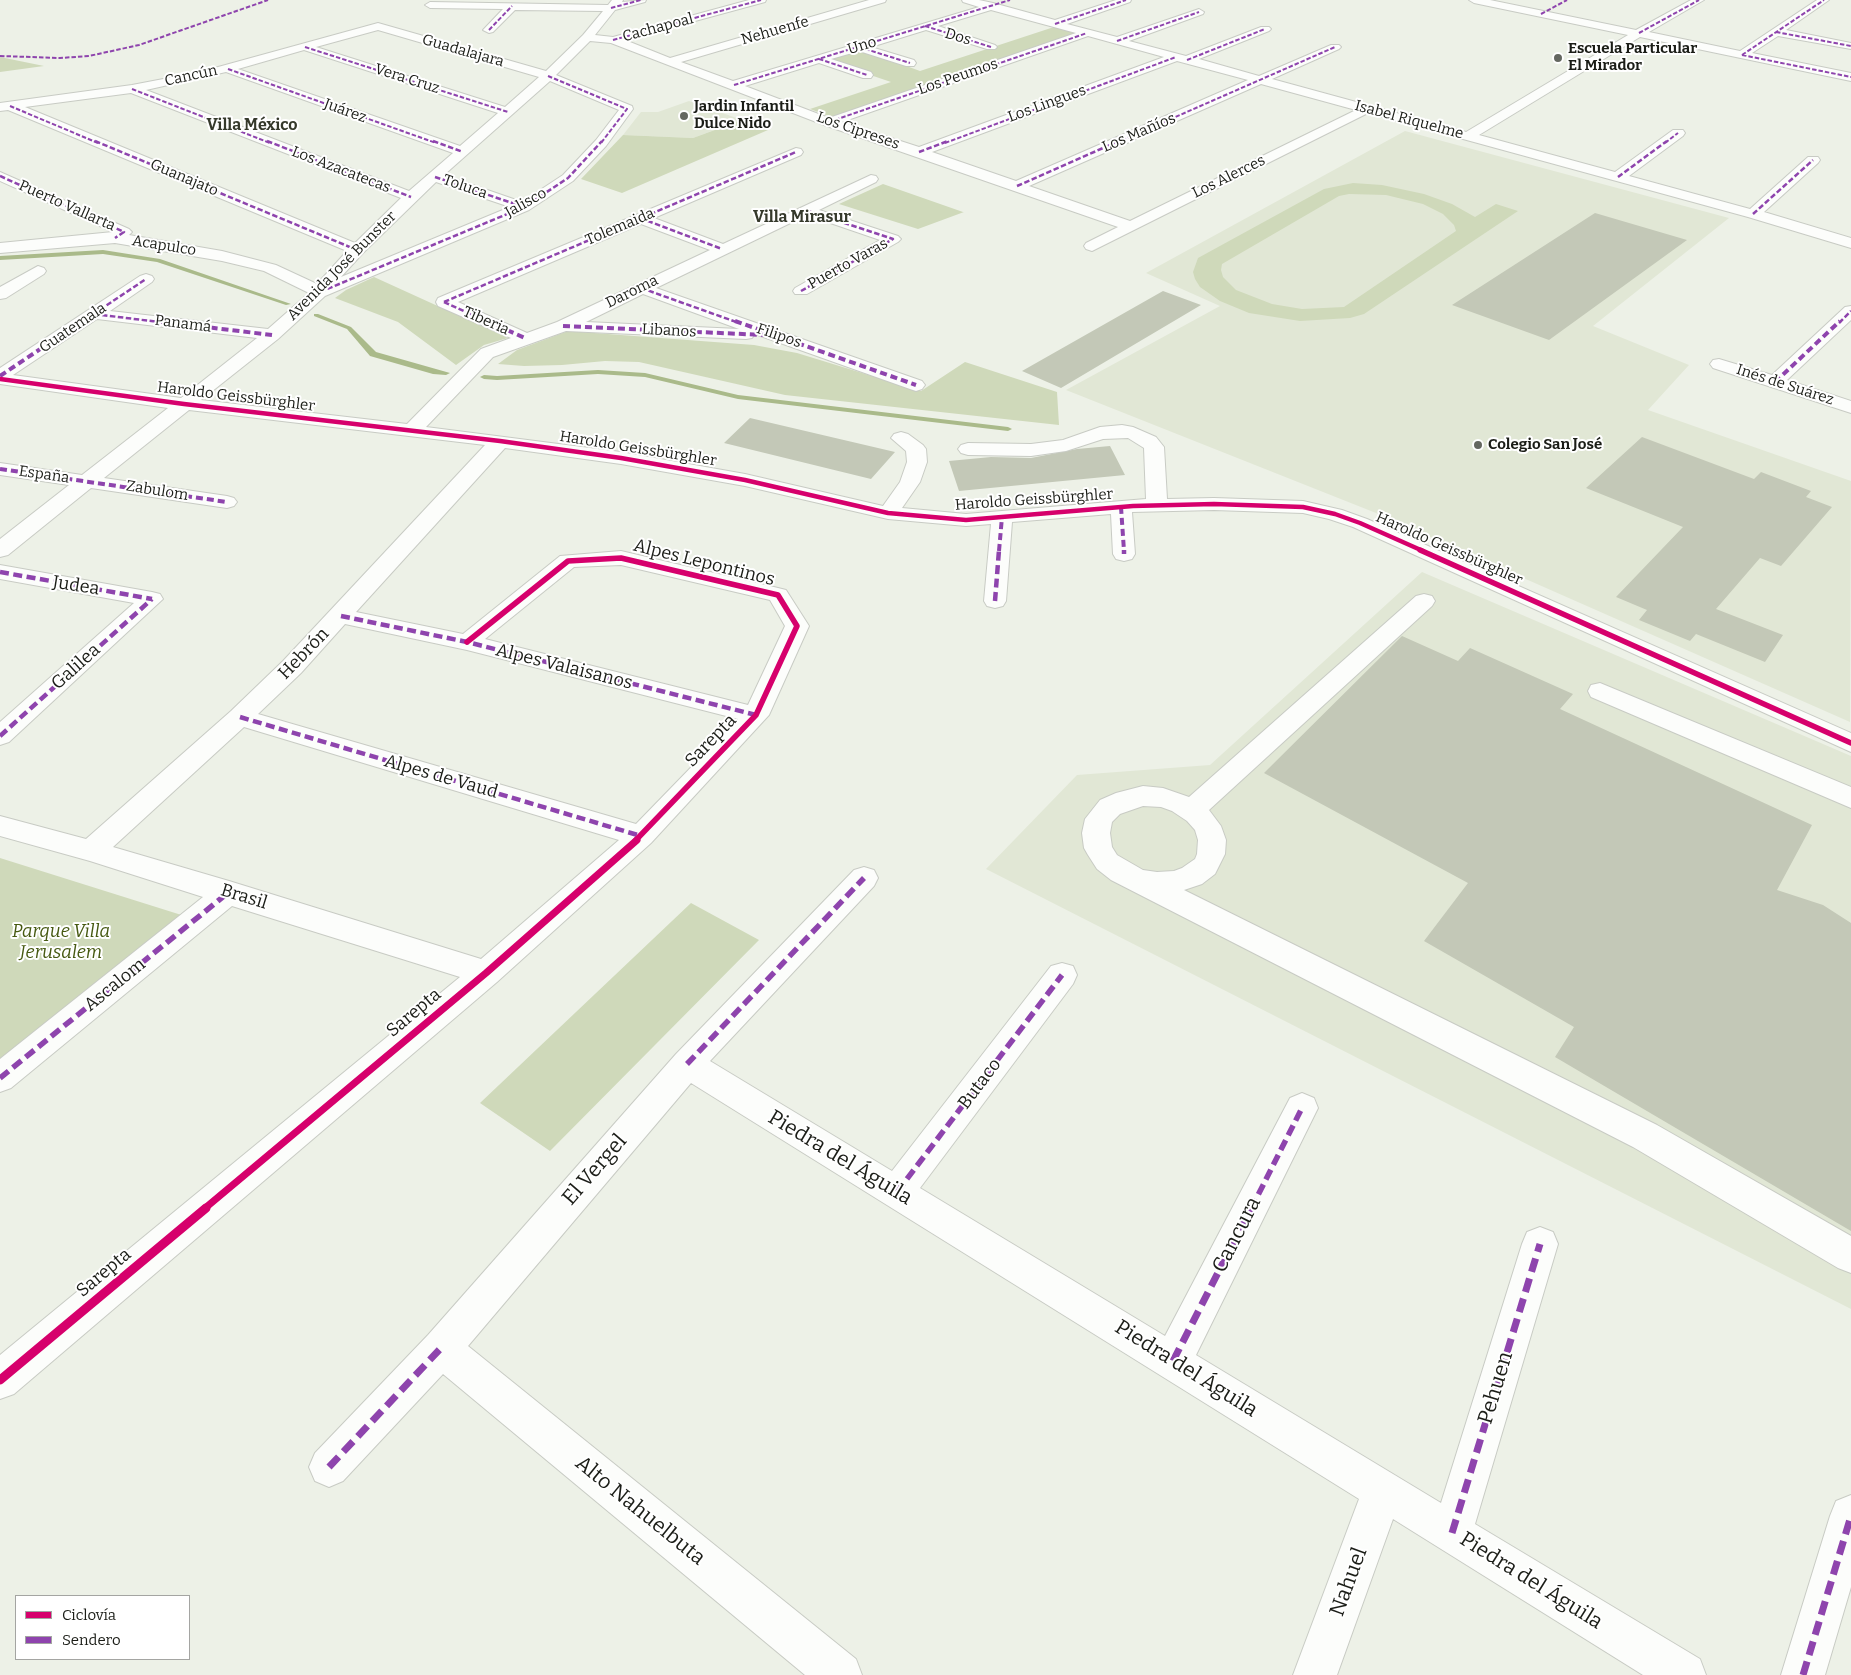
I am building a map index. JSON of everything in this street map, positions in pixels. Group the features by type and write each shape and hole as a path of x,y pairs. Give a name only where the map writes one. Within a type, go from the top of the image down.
{"street":[{"path":"430,4 512,6 615,4 641,0"},
{"name":"Cachapoal","path":"613,40 761,0"},
{"name":"Nehuenfe","path":"668,62 881,0"},
{"name":"Isabel Riquelme","path":"967,0 1753,214 1851,244"},
{"name":"Uno","path":"734,85 1010,0"},
{"path":"1055,24 1126,0"},
{"path":"1474,0 1851,78"},
{"path":"1542,14 1567,0"},
{"path":"1468,136 1639,33 1699,0"},
{"path":"1742,55 1824,0"},
{"name":"Avenida José Bunster","path":"0,550 272,335 320,292 357,250 411,197 548,76 587,37 615,4"},
{"path":"489,30 512,6"},
{"path":"1117,41 1199,12"},
{"name":"Cancún","path":"5,106 132,89 228,68 378,26"},
{"name":"Guadalajara","path":"378,26 548,76"},
{"name":"Dos","path":"925,26 992,47"},
{"name":"Los Lingues","path":"919,152 1264,29"},
{"path":"1776,32 1851,46"},
{"name":"Los Peumos","path":"829,122 1087,33"},
{"name":"Los Cipreses","path":"587,37 613,40 829,122 1129,226"},
{"name":"Vera Cruz","path":"306,47 508,112"},
{"path":"859,47 910,64"},
{"name":"Los Mañíos","path":"1017,186 1335,47"},
{"path":"819,59 867,76"},
{"name":"Juárez","path":"228,68 463,152"},
{"name":"Jalisco","path":"320,292 524,208 568,178 601,143 627,109 548,76"},
{"name":"Los Azacatecas","path":"132,89 411,197"},
{"name":"Guanajato","path":"5,106 357,250"},
{"name":"Los Alerces","path":"1092,246 1366,108"},
{"path":"1618,177 1678,133"},
{"name":"Tolemaida","path":"444,302 796,152"},
{"path":"1753,214 1813,160"},
{"name":"Puerto Vallarta","path":"0,176 124,232 116,238"},
{"name":"Toluca","path":"435,177 524,208"},
{"name":"Daroma","path":"412,430 487,353 563,326 871,179"},
{"name":"Puerto Varas","path":"801,291 893,239 805,210"},
{"path":"640,218 722,249"},
{"name":"Acapulco","path":"0,248 116,238 204,252 270,268 320,292"},
{"path":"0,294 38,271"},
{"name":"Guatemala","path":"0,378 146,278"},
{"name":"Filipos","path":"641,288 916,385"},
{"name":"Tiberia","path":"444,302 527,339"},
{"path":"1775,382 1851,311"},
{"name":"Panamá","path":"94,314 272,335"},
{"name":"Libanos","path":"563,326 775,335"},
{"name":"Inés de Suárez","path":"1718,364 1851,407"},
{"name":"Haroldo Geissbürghler","path":"0,378 184,404 412,430 621,458 745,480 888,513 966,520 1157,505 1214,504 1303,507 1335,514 1369,527 1851,743"},
{"path":"968,449 1031,450 1049,448 1100,433 1122,431 1133,433 1150,441 1154,447 1157,505"},
{"path":"888,513 910,482 917,462 916,449 900,438"},
{"name":"Hebrón","path":"91,851 292,668 500,441"},
{"name":"España","path":"0,469 88,480"},
{"name":"Zabulom","path":"88,480 227,502"},
{"path":"1120,507 1124,554"},
{"path":"995,601 1002,516"},
{"name":"Alpes Lepontinos","path":"467,642 568,561 622,558 778,595 797,626"},
{"name":"Judea","path":"0,572 152,599"},
{"name":"Galilea","path":"0,736 152,599"},
{"path":"1191,810 1424,601"},
{"name":"Alpes Valaisanos","path":"341,616 467,642 756,715"},
{"name":"Sarepta","path":"0,1380 486,973 641,836 756,715 797,626"},
{"path":"1600,691 1851,798"},
{"name":"Alpes de Vaud","path":"240,717 641,836"},
{"path":"1138,880 1158,883 1176,882 1192,876 1205,866 1211,854 1212,840 1207,826 1191,810 1181,804 1162,798 1143,796 1125,800 1110,807 1099,819 1096,833 1098,848 1102,855 1107,862 1121,872 1645,1136 1851,1256"},
{"name":"Brasil","path":"0,826 229,892 486,973"},
{"name":"El Vergel","path":"329,1466 441,1348 687,1064 864,878"},
{"name":"Ascalom","path":"0,1078 229,892"},
{"name":"Butaco","path":"897,1192 1062,975"},
{"name":"Piedra del Águila","path":"687,1064 1684,1675"},
{"name":"Cancura","path":"1173,1361 1302,1108"},
{"name":"Pehuen","path":"1452,1532 1540,1244"},
{"name":"Alto Nahuelbuta","path":"441,1348 840,1675"},
{"name":"Nahuel","path":"1315,1675 1383,1490"},
{"path":"1803,1675 1851,1516"}],"shaded area":[{"name":"Jardin Infantil Dulce Nido","path":"689,101 742,120 693,138 623,135 641,112 658,112"},
{"name":"Colegio San José","path":"1405,131 1729,218 1593,326 1689,365 1648,410 1851,481 1850,722 1376,513 1066,390 1220,306 1146,273"},
{"path":"1422,572 1851,756 1851,1309 986,869 1077,775 1210,765"}],"green space":[{"path":"1054,27 1078,34 834,118 810,109 891,82 826,60 860,49 920,71"},
{"path":"0,57 44,66 0,72"},
{"path":"742,120 768,130 622,193 581,179 623,135 693,138"},
{"path":"1353,183 1382,185 1424,194 1452,204 1475,217 1496,204 1518,211 1364,314 1350,318 1300,321 1249,313 1220,301 1200,287 1193,272 1198,258 1324,189","holes":["1349,194 1386,195 1423,204 1443,214 1454,225 1456,231 1344,307 1302,309 1272,304 1236,290 1223,277 1222,264 1339,196"]},
{"path":"883,184 964,212 918,229 839,204"},
{"path":"374,277 508,338 484,345 456,365 398,322 335,298 346,290"},
{"path":"568,331 754,345 797,353 921,391 965,362 1057,392 1059,425 785,395 639,362 605,361 524,366 498,364 517,350"},
{"name":"Parque Villa Jerusalem","path":"0,858 191,918 0,1071"},
{"path":"691,903 759,940 550,1151 480,1103"}],"building":[{"path":"1595,213 1687,240 1549,340 1452,305"},
{"path":"1163,291 1201,305 1061,388 1022,371"},
{"path":"750,418 895,452 871,479 724,443"},
{"path":"1642,437 1754,479 1761,472 1811,491 1806,497 1832,507 1781,566 1760,558 1716,609 1783,635 1765,662 1696,634 1690,641 1639,620 1647,610 1616,597 1683,527 1586,488"},
{"path":"1110,446 1125,475 959,491 949,461 991,457 1031,458 1077,449"},
{"path":"1402,636 1458,661 1470,648 1573,694 1560,709 1812,825 1777,890 1823,905 1851,923 1851,1231 1555,1057 1574,1027 1424,941 1468,883 1264,773"}],"waterway":[{"path":"0,258 103,252 158,260 288,304"},
{"path":"316,315 349,328 373,354 433,372 446,373"},
{"path":"484,377 497,378 598,372 645,375 738,397 1008,429"}],"marked path":[{"path":"0,56 60,58 89,56 139,45 268,0"},
{"path":"611,8 641,0"},
{"path":"613,40 761,0"},
{"path":"734,85 1010,0"},
{"path":"1055,24 1126,0"},
{"path":"1541,14 1567,0"},
{"path":"1639,33 1699,0"},
{"path":"1742,55 1824,0"},
{"path":"489,30 512,6"},
{"path":"1117,41 1199,12"},
{"path":"925,26 991,47"},
{"path":"1187,60 1265,29"},
{"path":"1776,32 1851,46"},
{"path":"829,122 1087,33"},
{"path":"305,47 508,112"},
{"path":"859,47 910,63"},
{"path":"1017,186 1335,47"},
{"path":"1742,55 1851,77"},
{"path":"919,152 1176,57"},
{"path":"819,59 867,75"},
{"path":"228,69 463,152"},
{"path":"320,292 524,207 568,178 601,143 627,109 548,76"},
{"path":"132,89 411,197"},
{"path":"10,106 357,250"},
{"path":"1618,177 1678,133"},
{"path":"444,302 796,152"},
{"path":"1753,214 1813,160"},
{"path":"0,176 124,232 115,238"},
{"path":"435,177 524,207"},
{"path":"801,291 893,239 805,210"},
{"path":"640,218 722,249"},
{"path":"0,376 146,279"},
{"path":"641,288 916,385"},
{"path":"444,302 527,339"},
{"path":"1775,382 1851,311"},
{"path":"94,314 272,335"},
{"path":"563,326 765,335"},
{"path":"0,469 227,502"},
{"path":"1121,507 1124,554"},
{"path":"995,601 1002,517"},
{"path":"0,572 152,599"},
{"path":"0,736 152,599"},
{"path":"341,616 467,642 756,715"},
{"path":"240,717 641,836"},
{"path":"687,1064 864,878"},
{"path":"0,1078 229,892"},
{"path":"897,1192 1062,975"},
{"path":"1173,1361 1302,1108"},
{"path":"1452,1533 1540,1244"},
{"path":"329,1467 441,1348"},
{"path":"1803,1675 1851,1516"}],"cycle path":[{"path":"0,379 184,404 500,441 621,458 745,480 888,513 966,520 1133,506 1214,504 1303,507 1335,514 1360,523 1851,743"},
{"path":"0,1380 486,973 641,836 756,715 797,626 778,595 621,558 568,561 467,642"}],"place":[{"name":"Escuela Particular El Mirador","path":"1558,58"},
{"name":"Jardin Infantil Dulce Nido","path":"684,116"},
{"name":"Colegio San José","path":"1478,445"}],"district":[{"name":"Villa México","path":"252,126"},
{"name":"Villa Mirasur","path":"802,218"}]}
